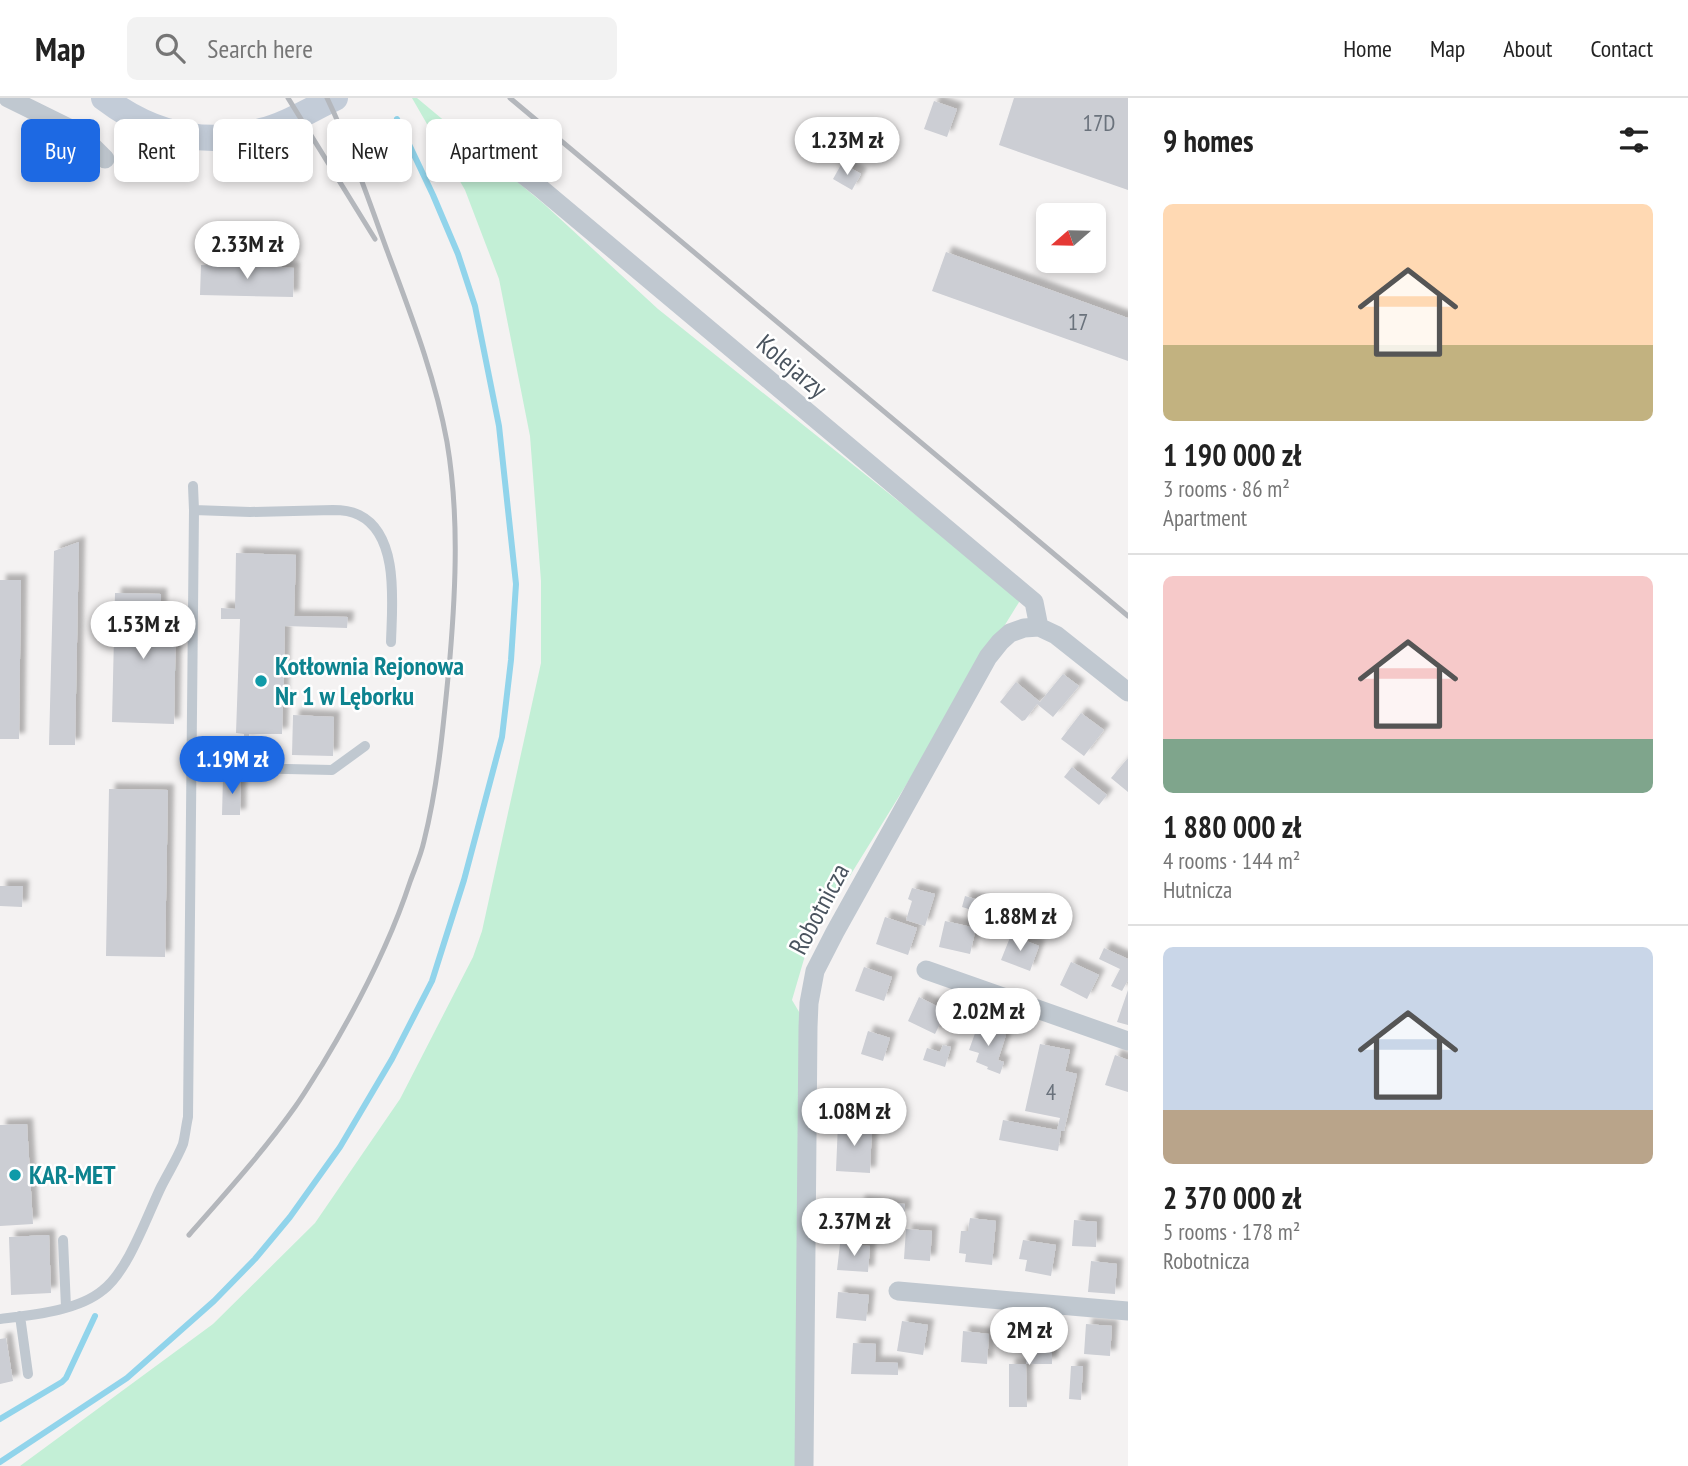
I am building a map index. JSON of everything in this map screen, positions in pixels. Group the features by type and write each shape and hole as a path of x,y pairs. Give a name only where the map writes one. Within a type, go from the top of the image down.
{"street":[{"path":"8,98 79,133 105,159"},
{"path":"104,98 159,130 197,137 263,131 335,98"},
{"name":"Kolejarzy","path":"533,182 1034,602 1047,631"},
{"name":"Robotnicza","path":"804,1466 808,1027 815,971 988,657 1010,632 1024,628 1047,631"},
{"path":"1047,631 1128,692"},
{"path":"926,970 1128,1041"},
{"path":"898,1291 1128,1311"}],"lane":[{"path":"0,1319 66,1307 103,1291 125,1261 183,1143 188,1117 194,510 192,486"},
{"path":"194,510 333,510 362,516 375,529 389,561 392,586 391,642"},
{"path":"190,767 332,770 365,746"},
{"path":"63,1240 66,1307"},
{"path":"20,1316 29,1374"}],"green space":[{"path":"412,98 417,98 442,119 426,119 426,122"},
{"path":"460,182 518,182 658,309 1021,599 809,942 792,1000 808,1027 804,1466 20,1466 213,1324 315,1223 400,1099 473,957 482,931 541,663 541,581 530,436 499,279"}],"building":[{"path":"1014,98 1128,98 1128,190 999,145"},
{"path":"934,101 957,109 947,137 924,129"},
{"path":"842,163 861,174 852,190 833,179"},
{"path":"946,252 1128,318 1128,361 932,291"},
{"path":"201,265 294,268 293,297 200,295"},
{"path":"79,542 75,745 49,745 54,551"},
{"name":"Kotłownia Rejonowa Nr 1 w Lęborku","path":"236,553 296,555 294,616 348,617 347,628 285,626 282,734 249,734 249,739 244,739 244,734 236,733 240,619 221,619 221,608 235,609"},
{"path":"0,580 21,580 19,739 0,739"},
{"path":"115,593 161,594 161,619 176,619 174,724 112,722"},
{"path":"1063,674 1079,686 1053,717 1037,704 1022,721 1000,702 1016,682 1040,702"},
{"path":"1081,713 1104,730 1084,756 1061,739"},
{"path":"293,715 334,717 333,756 292,755"},
{"path":"1128,758 1128,792 1111,778"},
{"path":"1072,767 1107,795 1099,805 1064,777"},
{"path":"223,777 241,777 240,815 222,815"},
{"path":"109,789 168,790 165,957 106,956"},
{"path":"0,886 23,886 22,907 0,906"},
{"path":"912,888 935,894 925,926 906,920 912,901 908,899"},
{"path":"965,896 996,905 992,916 962,907"},
{"path":"1035,916 1059,923 1055,935 1032,928"},
{"path":"885,917 917,928 908,955 876,944"},
{"path":"945,921 976,928 970,954 939,947"},
{"path":"1011,935 1039,946 1030,971 1001,960"},
{"path":"1104,948 1128,959 1128,980 1122,991 1111,986 1120,969 1099,959"},
{"path":"1071,962 1099,975 1087,999 1060,985"},
{"path":"864,967 892,977 884,1001 855,991"},
{"path":"1128,990 1128,1025 1117,1022"},
{"path":"919,997 946,1011 935,1034 908,1021"},
{"path":"978,1025 1006,1035 998,1060 1004,1062 1000,1074 976,1062 979,1053 969,1050"},
{"path":"868,1031 890,1038 883,1061 861,1054"},
{"path":"1040,1044 1070,1050 1065,1071 1077,1074 1058,1151 999,1140 1003,1120 1057,1130 1060,1118 1025,1111"},
{"path":"943,1045 951,1047 945,1067 923,1060 927,1048 940,1052"},
{"path":"1115,1055 1128,1060 1128,1092 1105,1085"},
{"path":"838,1123 872,1125 870,1173 836,1171"},
{"name":"KAR-MET","path":"27,1124 33,1224 0,1226 0,1125"},
{"path":"859,1201 905,1204 905,1216 858,1213"},
{"path":"970,1218 996,1221 992,1265 965,1262 966,1254 959,1253 961,1231 968,1231"},
{"path":"1074,1220 1097,1222 1096,1247 1072,1246"},
{"path":"906,1229 932,1231 930,1261 904,1259"},
{"path":"49,1235 51,1293 11,1295 9,1237"},
{"path":"1023,1240 1056,1245 1051,1276 1025,1271 1027,1260 1019,1259"},
{"path":"840,1244 870,1246 868,1272 837,1270"},
{"path":"1091,1261 1117,1264 1115,1294 1088,1292"},
{"path":"838,1292 869,1295 866,1321 836,1318"},
{"path":"902,1321 928,1325 923,1355 897,1351"},
{"path":"1086,1324 1112,1326 1110,1356 1084,1354"},
{"path":"963,1331 989,1334 987,1364 961,1362"},
{"path":"1052,1333 1052,1364 1026,1364 1026,1334"},
{"path":"6,1338 13,1381 0,1384 0,1339"},
{"path":"853,1343 876,1344 875,1362 898,1363 898,1375 851,1374"},
{"path":"1009,1364 1026,1364 1027,1407 1009,1407"},
{"path":"1071,1366 1083,1366 1081,1400 1069,1399"}],"waterway":[{"path":"0,1462 127,1378 214,1301 255,1259 290,1217 340,1147 392,1059 432,981 464,880 502,737 516,584 499,426 475,306 458,254 412,151"},
{"path":"0,1419 66,1378 95,1316"}],"railway":[{"path":"288,98 375,239"},
{"path":"189,1235 295,1107 360,998 402,906 421,851 434,796 440,749 455,576 455,522 447,442 436,393 414,323 344,136 327,98"},
{"path":"510,98 1128,616"}],"place":[{"name":"Kotłownia Rejonowa Nr 1 w Lęborku","path":"261,681"},
{"name":"KAR-MET","path":"15,1175"}]}
